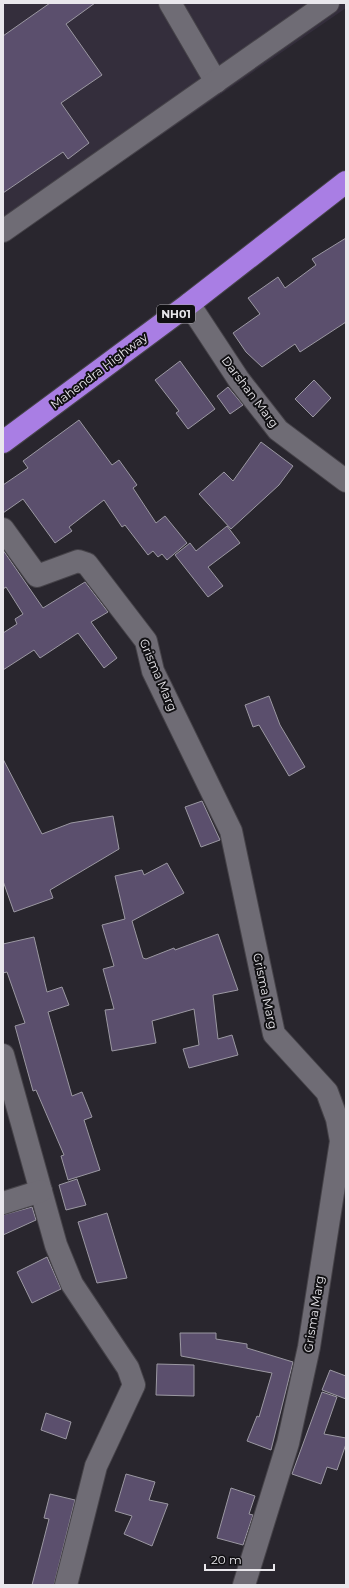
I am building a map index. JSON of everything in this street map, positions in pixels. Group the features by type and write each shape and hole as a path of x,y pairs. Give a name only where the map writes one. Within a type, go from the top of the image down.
{"highway":[{"name":"Mahendra Highway","path":"3,442 189,304 346,182"}],"street":[{"path":"170,3 216,82"},
{"path":"3,231 328,3"},
{"name":"Darshan Marg","path":"189,304 239,380 278,430 346,481"},
{"name":"Grisma Marg","path":"3,529 37,576 78,561 87,564 146,641 154,670 231,831 274,1034 327,1092 337,1119 341,1141 309,1347 288,1443 244,1585"},
{"path":"3,1055 56,1245 72,1284 128,1368 134,1385 96,1466 66,1585"},
{"path":"3,1203 41,1191"}],"shaded area":[{"path":"3,3 346,3 346,8 3,244"}],"building":[{"path":"50,3 95,3 66,24 102,75 61,103 89,143 68,159 63,152 3,193 3,36"},
{"path":"346,238 346,322 300,352 295,344 262,367 246,352 233,333 260,314 248,298 278,277 285,288 316,265 312,259"},
{"path":"180,361 215,409 188,429 176,413 179,411 155,380"},
{"path":"314,380 331,398 313,417 295,399"},
{"path":"228,387 243,405 230,414 217,396"},
{"path":"79,420 112,465 119,460 137,485 133,488 156,523 165,516 187,543 167,560 162,554 158,557 153,551 148,555 125,525 122,527 104,500 69,527 72,531 55,543 23,499 3,513 3,485 28,468 23,461"},
{"path":"261,442 293,466 279,485 231,529 199,494 224,472 233,481"},
{"path":"227,526 240,543 208,567 223,586 208,597 175,555 190,543 196,551"},
{"path":"3,550 43,608 85,582 108,612 91,622 117,658 104,668 78,633 40,658 34,650 3,670 3,633 17,624 15,619 23,614 6,587 3,589"},
{"path":"269,696 280,725 305,767 289,776 259,725 253,727 245,705"},
{"path":"3,759 42,834 71,823 113,816 119,849 50,890 53,898 14,912 3,881"},
{"path":"202,801 220,840 201,847 185,807"},
{"path":"167,863 184,893 132,921 143,958 146,959 174,948 175,950 218,934 238,990 213,995 218,1039 232,1035 238,1055 189,1068 183,1049 199,1045 194,1009 152,1021 156,1043 112,1051 105,1010 114,1009 103,969 114,966 102,925 125,919 115,876 142,870 144,875"},
{"path":"34,937 47,992 62,987 69,1005 48,1012 72,1096 82,1092 92,1117 84,1120 100,1170 68,1180 61,1156 64,1155 36,1090 33,1091 15,1026 25,1023 7,972 3,973 3,944"},
{"path":"77,1179 86,1205 66,1210 59,1185"},
{"path":"32,1207 36,1220 3,1235 3,1215"},
{"path":"107,1213 127,1278 97,1283 78,1222"},
{"path":"47,1257 61,1289 32,1303 17,1272"},
{"path":"180,1333 216,1333 216,1339 247,1344 247,1348 293,1362 271,1450 247,1441 257,1416 259,1417 272,1373 181,1356"},
{"path":"157,1364 194,1365 194,1396 156,1395"},
{"path":"330,1370 346,1376 346,1399 322,1390"},
{"path":"322,1392 337,1397 324,1434 346,1438 346,1444 337,1470 327,1467 321,1484 292,1474"},
{"path":"46,1413 71,1422 66,1439 41,1430"},
{"path":"126,1474 155,1482 149,1500 168,1504 152,1546 124,1534 132,1516 115,1511"},
{"path":"231,1488 255,1496 249,1514 253,1515 243,1545 217,1538"},
{"path":"50,1494 75,1500 54,1585 32,1585 49,1519 44,1518"}]}
